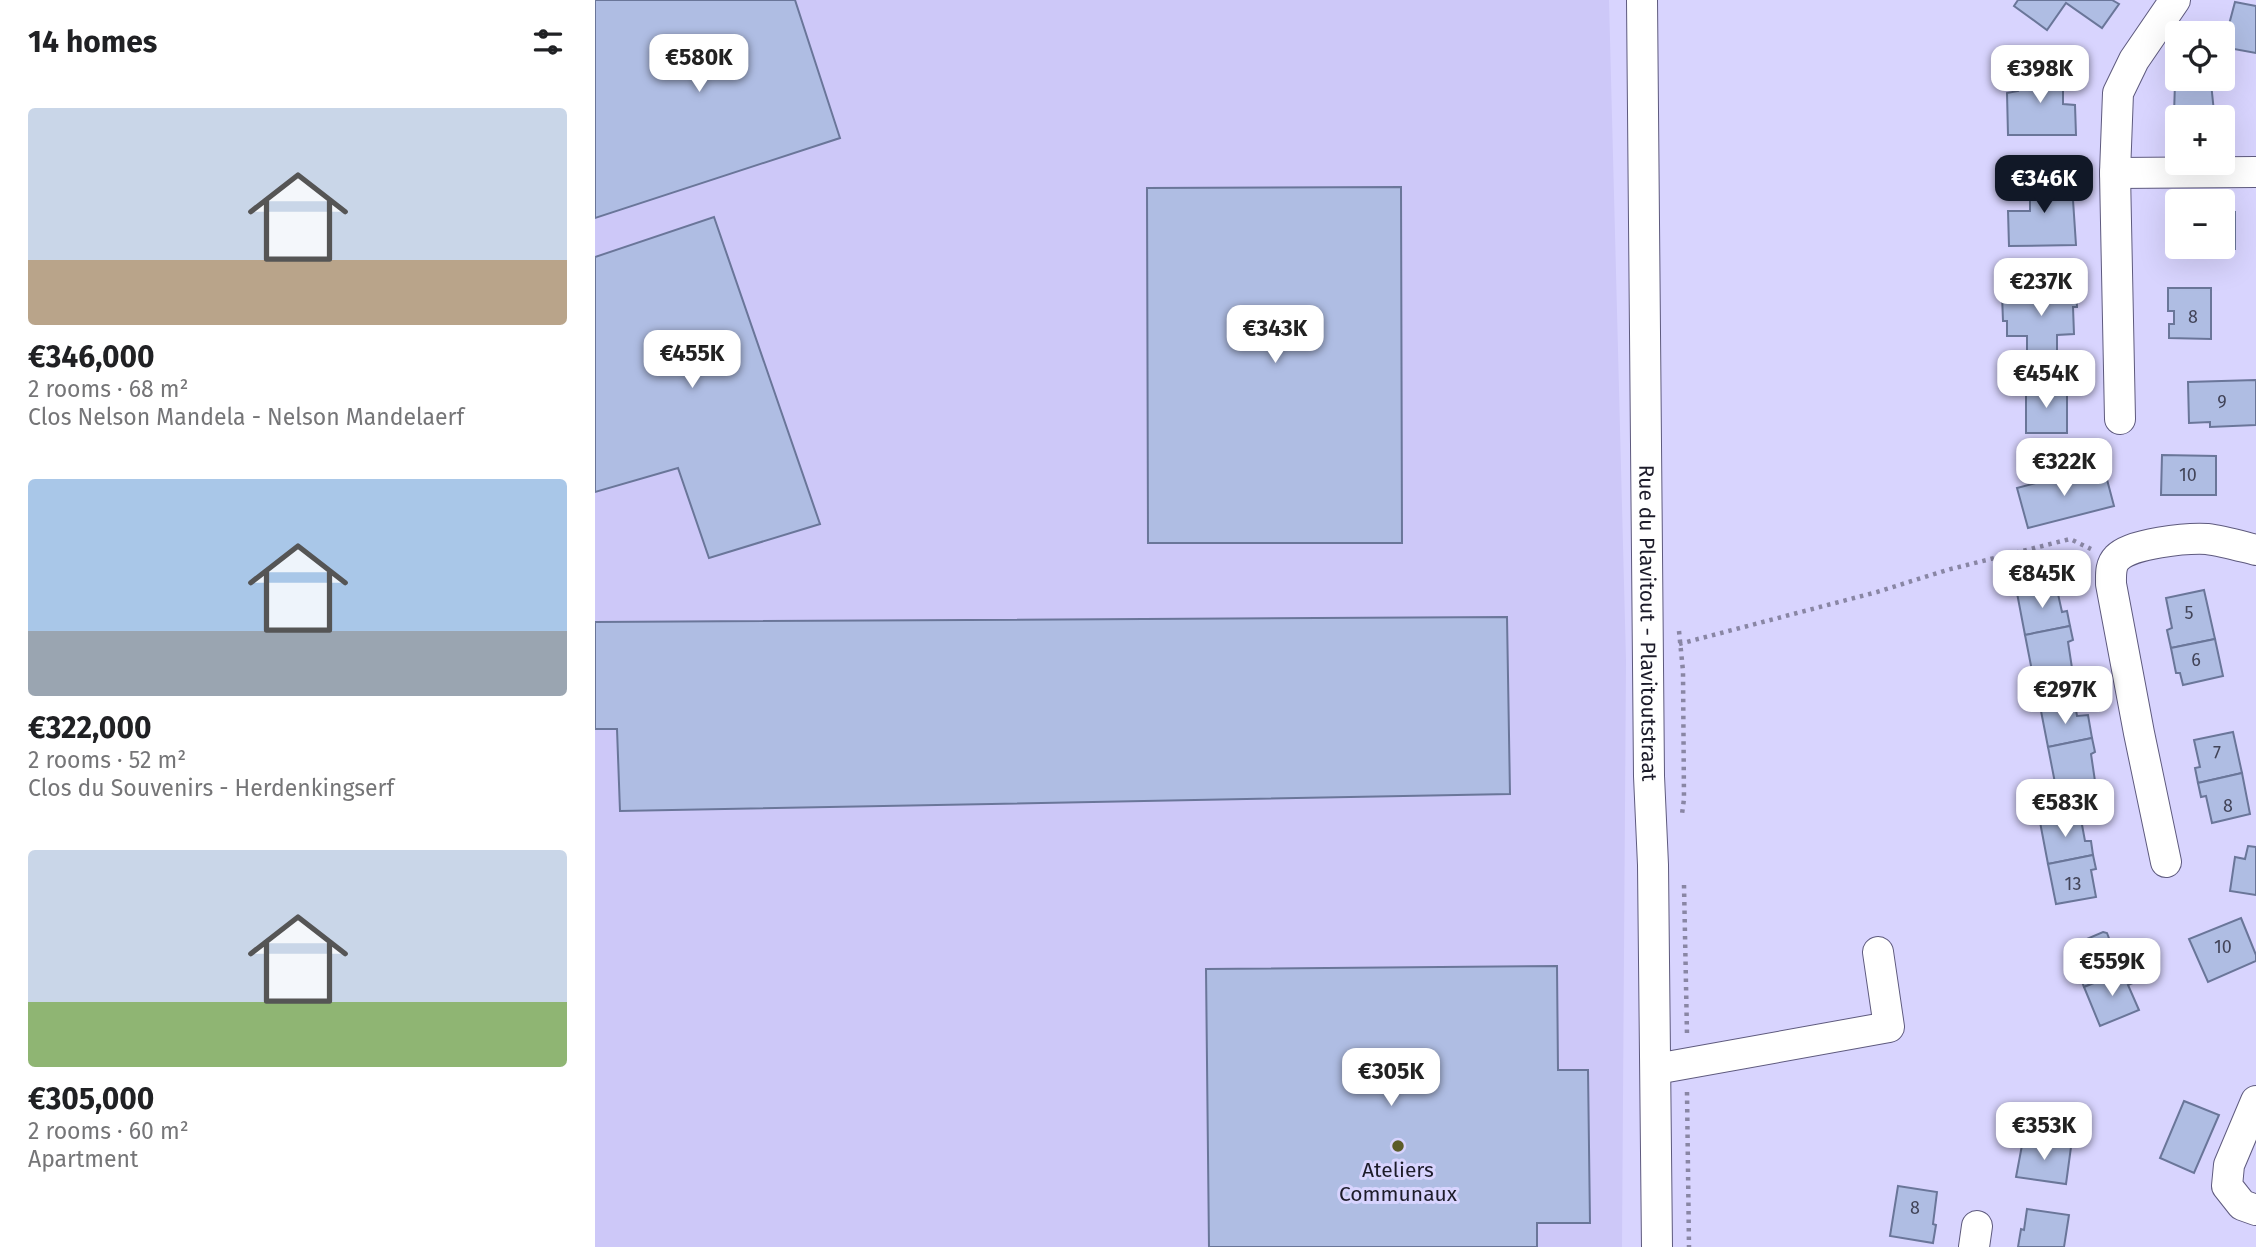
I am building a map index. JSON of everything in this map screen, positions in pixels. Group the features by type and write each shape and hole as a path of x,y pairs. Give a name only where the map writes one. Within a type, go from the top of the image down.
{"street":[{"name":"Rue du Plavitout - Plavitoutstraat","path":"1642,0 1657,1247"},
{"path":"2120,419 2115,173 2118,93 2134,60 2175,0"},
{"path":"2115,173 2256,172"},
{"path":"2166,862 2111,584 2114,560 2132,548 2206,539 2256,550"},
{"path":"1656,1069 1889,1027 1878,952"},
{"path":"2256,1101 2229,1165 2227,1186 2242,1205 2256,1210"}],"path":[{"path":"1648,652 2070,539 2114,560"},
{"path":"1678,625 1683,671 1684,773 1681,819"},
{"path":"1684,881 1689,1247"}],"shaded area":[{"path":"595,0 1609,0 1626,661 1622,1247 595,1247"}],"building":[{"path":"595,0 795,0 840,138 595,218"},
{"path":"2018,0 2112,0 2119,4 2102,28 2066,3 2047,30 2014,6"},
{"path":"2235,2 2256,6 2256,53 2235,49 2235,21 2230,21"},
{"path":"2063,68 2063,104 2075,105 2076,135 2008,135 2007,93 2018,91 2018,69"},
{"path":"2175,91 2212,91 2213,105 2174,105"},
{"path":"2052,171 2052,185 2072,185 2076,245 2009,246 2008,211 2030,211 2030,186 2026,186 2026,172"},
{"path":"1401,187 1402,543 1148,543 1147,188"},
{"path":"714,217 820,524 709,558 678,468 595,492 595,257"},
{"path":"2071,283 2071,287 2076,288 2077,307 2073,307 2074,334 2057,335 2057,362 2027,363 2027,336 2007,336 2007,321 2003,321 2002,295 2021,295 2021,284"},
{"path":"2168,288 2211,288 2211,339 2169,338 2169,324 2174,324 2174,311 2168,311"},
{"path":"2256,380 2256,425 2210,427 2210,422 2189,423 2188,382"},
{"path":"2026,387 2067,387 2067,433 2026,433"},
{"path":"2162,455 2216,456 2216,495 2161,495"},
{"path":"2078,472 2080,478 2105,472 2114,506 2028,528 2017,488"},
{"path":"2056,585 2062,612 2067,611 2070,626 2025,635 2017,593"},
{"path":"2204,590 2215,639 2171,648 2167,630 2172,628 2166,598"},
{"path":"1507,617 1510,794 620,811 617,729 595,729 595,622"},
{"path":"2070,626 2073,640 2068,642 2072,668 2033,676 2025,635"},
{"path":"2215,639 2223,676 2183,685 2180,673 2176,673 2171,648"},
{"path":"2075,704 2077,716 2088,715 2092,738 2048,747 2041,711"},
{"path":"2233,732 2242,773 2198,783 2195,768 2200,767 2194,740"},
{"path":"2092,738 2095,752 2091,754 2095,781 2056,788 2048,747"},
{"path":"2242,773 2250,814 2212,823 2206,796 2201,797 2198,783"},
{"path":"2080,814 2085,841 2091,841 2093,855 2048,864 2040,822"},
{"path":"2248,846 2256,847 2256,895 2230,891 2235,857 2245,859"},
{"path":"2093,855 2096,869 2091,870 2096,897 2056,904 2048,864"},
{"path":"2241,918 2256,961 2208,982 2189,939"},
{"path":"2103,932 2107,933 2116,957 2122,955 2128,969 2084,987 2068,947"},
{"name":"Ateliers Communaux","path":"1557,966 1558,1070 1588,1070 1590,1223 1537,1223 1537,1247 1209,1247 1206,969"},
{"path":"2128,969 2133,983 2128,985 2139,1010 2100,1026 2084,987"},
{"path":"2184,1101 2219,1115 2194,1173 2160,1158"},
{"path":"2023,1140 2071,1147 2066,1184 2016,1177"},
{"path":"1898,1186 1937,1192 1933,1243 1890,1236"},
{"path":"2027,1209 2069,1215 2064,1247 2018,1247"}],"place":[{"name":"Ateliers Communaux","path":"1398,1146"}]}
